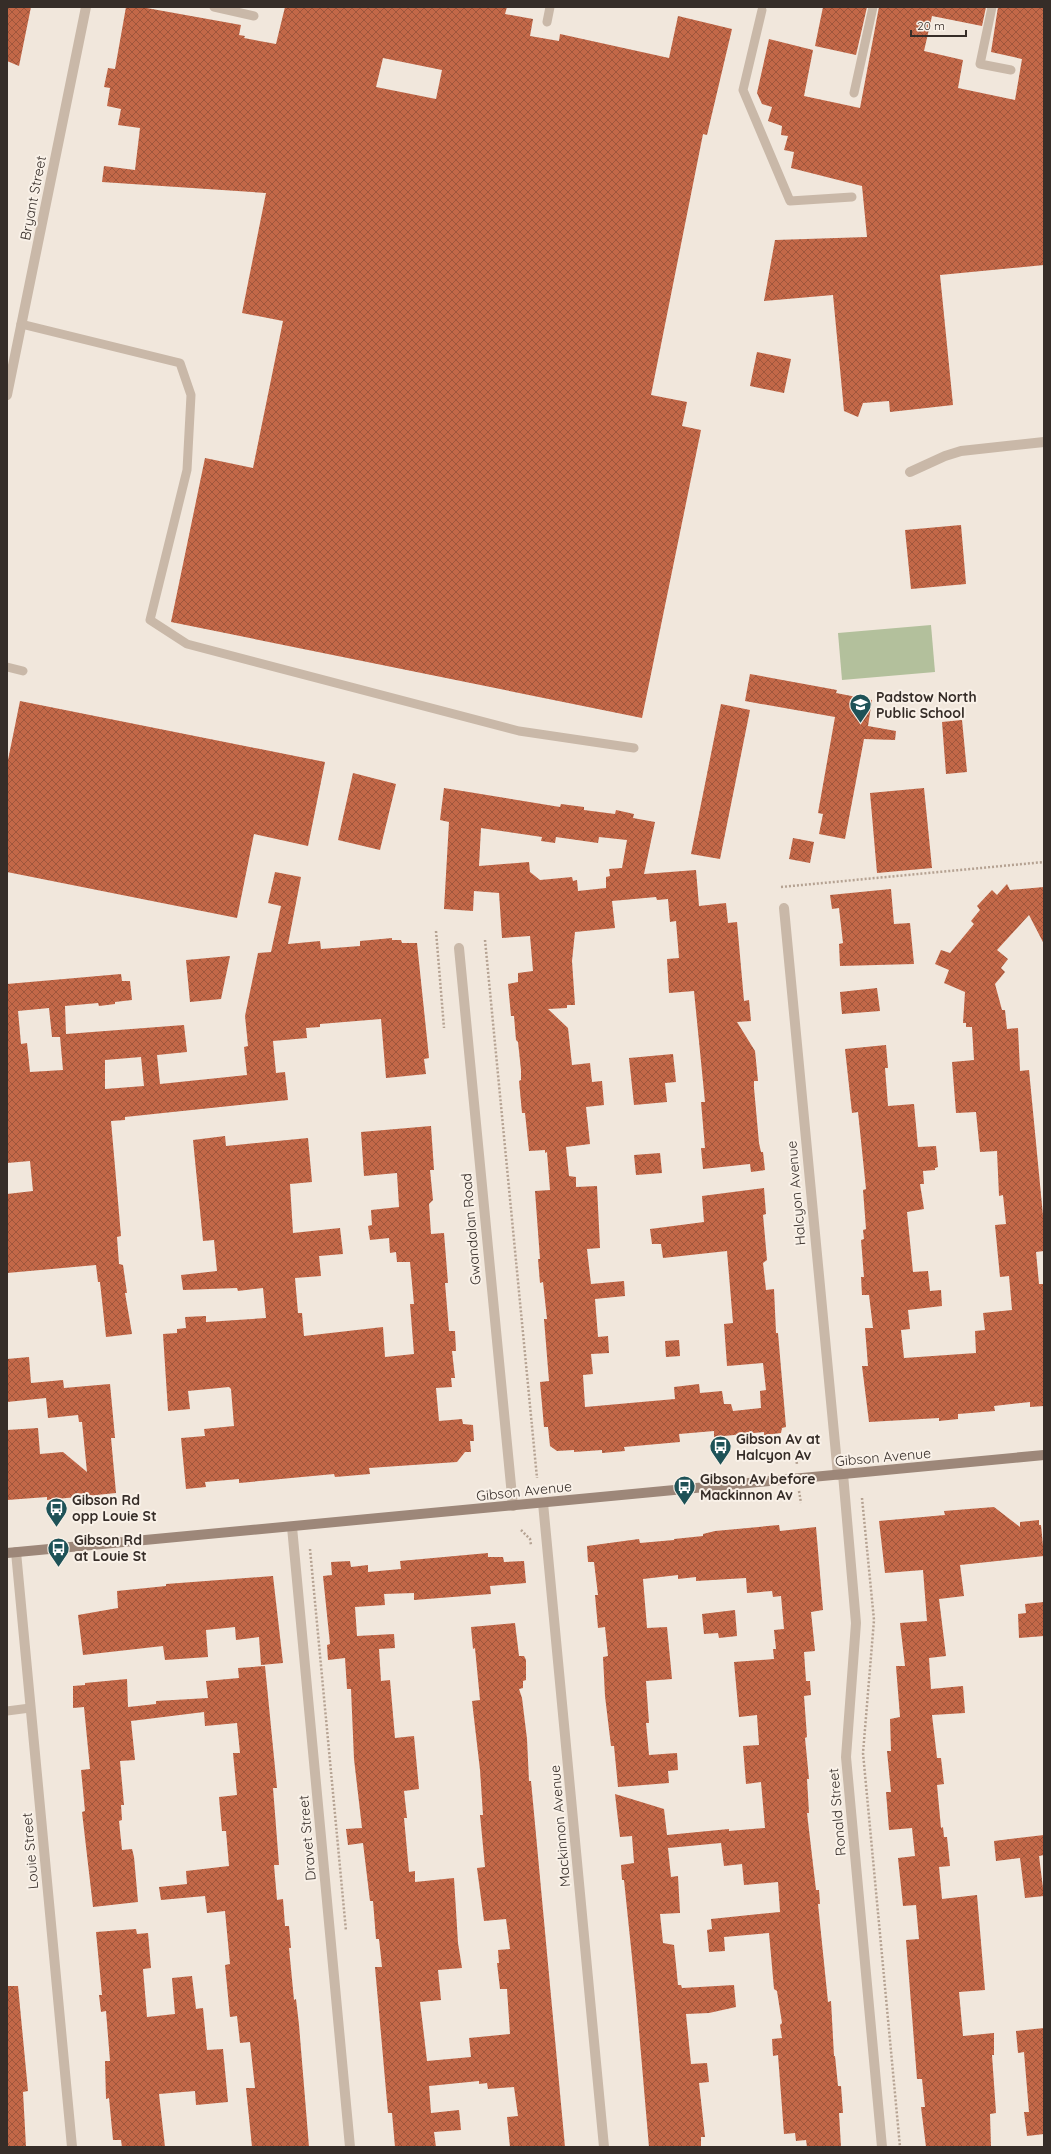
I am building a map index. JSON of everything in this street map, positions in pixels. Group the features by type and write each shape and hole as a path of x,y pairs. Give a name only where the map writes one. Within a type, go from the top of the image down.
{"main road":[{"name":"Gibson Avenue","path":"12,1552 1044,1456"}],"street":[{"name":"Bryant Street","path":"7,395 86,7"},
{"path":"910,472 945,456 961,451 1044,442"},
{"name":"Halcyon Avenue","path":"784,908 840,1475"},
{"name":"Gwandalan Road","path":"459,948 513,1506"},
{"name":"Ronald Street","path":"840,1475 856,1623 846,1757 882,2147"},
{"name":"Mackinnon Avenue","path":"543,1503 604,2147"},
{"name":"Dravet Street","path":"292,1527 350,2147"},
{"name":"Louie Street","path":"12,1552 30,1708 72,2147"}],"lane":[{"path":"214,7 254,16"},
{"path":"547,22 550,7"},
{"path":"854,93 873,7"},
{"path":"992,7 980,64 1010,70"},
{"path":"762,10 743,90 790,201 852,197"},
{"path":"22,324 180,363 191,395 187,470 150,620 187,644 519,731 634,748"},
{"path":"7,667 22,671"},
{"path":"7,1711 30,1708"}],"path":[{"path":"781,886 1044,862"},
{"path":"436,931 444,1028"},
{"path":"485,940 537,1478"},
{"path":"862,1498 874,1620 863,1753 900,2147"},
{"path":"310,1548 346,1934"}],"green space":[{"path":"931,625 935,672 842,680 838,633"}],"building":[{"path":"7,7 31,7 19,66 7,61"},
{"path":"126,7 141,7 241,25 239,35 245,36 244,38 276,44 285,7 507,7 505,14 533,19 530,36 559,41 560,34 669,58 678,16 732,29 707,135 703,134 651,395 687,402 682,426 701,430 642,718 171,622 205,458 253,468 283,321 242,313 266,193 102,182 104,166 135,170 140,128 118,125 121,109 107,106 110,88 104,87 108,68 115,69","holes":["383,58 442,70 436,99 376,87"]},
{"path":"823,7 867,7 856,55 815,46"},
{"path":"879,7 986,7 982,26 932,16 924,51 963,60 958,88 1015,100 1022,59 991,52 998,7 1044,7 1044,265 940,275 953,405 890,412 889,401 863,403 858,417 844,411 833,295 764,301 775,240 867,237 862,186 791,168 794,152 784,150 788,136 781,135 782,126 768,121 772,107 762,104 757,93 769,39 813,50 804,96 860,108"},
{"path":"757,352 791,359 784,393 750,386"},
{"path":"961,525 966,584 911,589 905,530"},
{"path":"750,674 837,690 836,693 872,700 868,726 896,731 895,740 864,739 845,839 819,834 823,814 818,813 835,717 745,701"},
{"path":"20,701 325,762 308,846 254,834 237,918 7,872 7,765"},
{"path":"721,704 750,710 720,859 691,854"},
{"path":"962,720 967,772 946,774 942,722"},
{"path":"353,773 396,784 380,850 338,840"},
{"path":"444,788 560,807 561,804 584,807 584,810 615,814 616,810 634,814 633,818 655,822 644,874 696,870 699,906 726,903 728,923 737,922 744,1001 749,1000 751,1021 737,1022 755,1051 758,1081 754,1081 754,1088 759,1143 761,1152 763,1152 765,1170 751,1172 750,1164 703,1169 701,1148 705,1148 701,1102 705,1102 694,991 669,993 667,959 679,958 676,921 670,922 668,899 657,900 656,897 612,901 615,928 575,932 572,961 575,1005 567,1005 567,1008 548,1009 568,1028 572,1065 590,1063 592,1082 602,1081 604,1105 586,1107 590,1144 566,1147 569,1176 576,1177 576,1187 597,1186 600,1248 587,1249 591,1284 624,1281 625,1296 595,1299 598,1337 608,1336 609,1353 591,1354 593,1374 583,1375 585,1407 675,1399 674,1387 699,1384 700,1393 722,1391 724,1404 731,1404 733,1411 761,1408 760,1391 766,1390 763,1363 727,1366 724,1324 733,1323 727,1251 663,1258 661,1244 652,1244 650,1229 704,1222 702,1196 764,1188 766,1214 763,1215 767,1260 763,1263 766,1290 774,1289 776,1333 778,1333 786,1427 782,1428 781,1433 764,1435 764,1432 714,1437 714,1431 679,1434 680,1442 624,1447 625,1451 602,1453 602,1450 574,1452 574,1450 557,1451 550,1446 548,1427 544,1427 540,1382 549,1381 544,1319 547,1319 543,1282 540,1283 538,1259 540,1259 535,1191 550,1190 547,1152 545,1153 545,1150 529,1151 525,1113 522,1113 519,1081 521,1080 521,1070 518,1042 516,1040 514,1016 511,1016 508,984 518,982 518,973 533,971 530,936 502,938 499,893 474,891 473,911 444,909 449,822 440,820","holes":["481,828 542,837 541,841 555,843 556,837 598,843 599,837 627,840 622,868 609,869 610,876 606,877 606,888 578,891 577,880 573,881 572,877 540,880 530,872 529,862 479,866"]},
{"path":"924,788 932,868 877,873 870,793"},
{"path":"793,838 814,842 810,863 789,859"},
{"path":"275,872 301,877 288,944 320,941 321,949 360,946 360,941 392,938 392,940 401,940 402,943 417,943 429,1058 424,1059 426,1074 386,1078 381,1019 320,1024 320,1027 306,1028 307,1038 273,1041 276,1073 285,1072 288,1100 125,1117 125,1120 111,1121 121,1236 117,1237 119,1264 123,1265 127,1293 125,1293 132,1334 106,1337 100,1282 98,1282 96,1265 7,1273 7,1194 33,1191 30,1161 7,1163 7,984 121,974 122,981 130,981 132,1000 99,1006 98,1003 65,1006 66,1034 184,1025 187,1052 157,1055 160,1084 247,1075 244,1047 248,1046 245,1016 258,953 271,952 281,906 268,903","holes":["49,1008 52,1037 60,1037 63,1070 30,1072 27,1043 21,1044 18,1011","141,1057 144,1086 105,1089 105,1060"]},
{"path":"1007,884 1010,890 1044,887 1044,944 1029,915 997,950 1008,959 1001,968 1005,972 995,984 1002,1010 1005,1010 1007,1029 1018,1028 1020,1071 1029,1070 1044,1226 1044,1251 1036,1252 1039,1284 1044,1284 1044,1406 1030,1407 1030,1402 994,1406 995,1411 958,1414 958,1419 939,1421 939,1418 869,1422 862,1366 868,1366 865,1328 873,1328 869,1295 862,1295 861,1277 864,1277 861,1240 864,1239 863,1230 866,1229 863,1190 866,1189 858,1112 852,1113 845,1049 886,1045 888,1068 885,1068 888,1106 914,1104 918,1147 936,1146 938,1167 935,1168 935,1170 923,1171 924,1184 920,1184 924,1209 907,1212 913,1272 928,1271 930,1291 941,1290 942,1306 908,1310 910,1329 901,1330 904,1358 976,1353 975,1331 985,1330 983,1313 1012,1310 1009,1276 1000,1277 995,1225 1006,1224 1003,1195 999,1196 997,1151 980,1152 976,1112 956,1113 952,1062 974,1060 972,1027 966,1027 966,1023 963,1023 965,992 944,983 949,970 935,964 941,950 950,953 974,924 971,921 980,910 977,906 992,890 997,895"},
{"path":"891,889 894,924 910,923 914,964 840,966 839,944 843,943 839,908 832,909 830,895"},
{"path":"230,956 221,999 190,1002 186,960"},
{"path":"877,988 880,1011 842,1014 840,992"},
{"path":"673,1054 676,1082 665,1083 667,1102 634,1105 629,1058"},
{"path":"431,1126 434,1170 430,1170 433,1200 429,1204 431,1234 444,1233 448,1283 445,1283 449,1331 455,1331 456,1351 452,1351 455,1378 451,1378 452,1387 436,1388 439,1421 462,1419 463,1424 473,1425 474,1441 470,1441 471,1452 465,1452 457,1462 369,1468 370,1474 335,1477 334,1474 239,1483 239,1479 205,1482 206,1487 186,1489 181,1438 205,1436 204,1429 234,1426 231,1389 229,1387 188,1391 190,1409 168,1411 163,1334 177,1333 177,1329 186,1328 185,1317 206,1316 206,1322 266,1318 263,1288 238,1291 237,1288 183,1290 181,1275 217,1271 214,1240 203,1241 193,1140 225,1136 226,1146 308,1138 312,1182 290,1184 293,1233 340,1228 343,1254 319,1256 321,1276 295,1278 298,1313 302,1313 304,1336 383,1327 385,1357 414,1354 410,1304 414,1304 410,1262 397,1262 396,1252 390,1253 389,1238 370,1240 368,1226 372,1225 371,1210 399,1207 397,1173 364,1176 361,1132"},
{"path":"660,1153 662,1173 636,1175 634,1155"},
{"path":"679,1340 680,1356 666,1357 665,1341"},
{"path":"29,1357 31,1383 63,1380 64,1388 110,1384 115,1438 111,1438 116,1493 47,1500 47,1497 7,1500 7,1430 38,1428 40,1454 63,1452 87,1472 82,1422 79,1422 78,1415 48,1418 46,1398 7,1402 7,1359"},
{"path":"994,1507 1020,1527 1020,1522 1039,1520 1039,1525 1041,1525 1044,1556 960,1565 964,1596 939,1599 946,1656 929,1658 931,1689 963,1686 965,1713 932,1715 937,1758 941,1758 944,1784 937,1785 941,1828 943,1827 944,1837 947,1837 950,1866 939,1867 942,1899 977,1895 985,1990 959,1992 963,2036 994,2033 994,2055 992,2055 996,2113 990,2114 991,2147 926,2147 921,2107 925,2107 922,2079 917,2079 906,1940 919,1939 916,1905 903,1906 898,1858 915,1856 912,1828 889,1830 886,1792 891,1792 887,1751 891,1751 890,1719 900,1717 896,1666 905,1666 900,1623 927,1621 923,1570 885,1573 879,1521 945,1515 944,1511"},
{"path":"779,1525 780,1531 816,1527 823,1610 811,1612 815,1651 804,1652 806,1681 810,1681 811,1695 804,1696 807,1737 805,1738 809,1779 807,1779 809,1813 807,1813 816,1890 819,1890 820,1904 818,1904 828,2002 831,2001 834,2056 838,2086 841,2086 843,2113 839,2113 841,2147 807,2147 806,2140 796,2141 795,2133 784,2134 778,2055 773,2056 772,2039 782,2038 780,2025 782,2023 777,1991 774,1989 769,1933 724,1937 725,1951 709,1952 707,1930 712,1929 711,1919 780,1912 778,1882 744,1885 742,1864 724,1866 721,1843 668,1848 671,1877 678,1876 680,1913 660,1914 663,1943 674,1945 678,1985 681,1985 682,1988 734,1985 736,2007 709,2013 686,2014 691,2064 707,2063 709,2082 699,2083 705,2137 701,2137 701,2147 649,2147 636,1996 624,1880 622,1880 621,1865 634,1863 632,1836 620,1837 615,1794 664,1809 667,1835 729,1829 729,1831 765,1828 761,1782 746,1784 743,1746 759,1745 757,1715 739,1717 734,1662 774,1659 773,1649 776,1649 774,1630 784,1629 781,1596 773,1597 772,1591 747,1593 746,1578 696,1581 696,1577 678,1579 678,1575 643,1579 647,1628 667,1627 672,1679 646,1681 649,1723 646,1723 649,1755 677,1753 678,1770 668,1771 669,1783 618,1787 614,1746 611,1746 605,1696 603,1657 608,1656 605,1627 598,1628 595,1595 598,1595 594,1562 588,1562 587,1546 639,1539 640,1543 674,1540 703,1536 703,1534 715,1531"},
{"path":"488,1553 488,1557 503,1557 504,1562 524,1561 526,1583 490,1586 491,1594 414,1600 414,1593 384,1594 385,1605 355,1607 357,1636 394,1634 395,1648 379,1649 381,1681 390,1680 395,1738 414,1736 419,1789 404,1791 407,1818 404,1818 409,1872 415,1871 415,1882 454,1878 458,1943 462,1968 438,1970 441,2000 420,2002 427,2061 471,2057 469,2038 510,2034 507,1989 500,1989 497,1963 499,1963 498,1950 510,1949 506,1919 484,1921 477,1868 485,1867 480,1815 483,1815 480,1770 472,1701 480,1700 475,1648 473,1649 471,1627 515,1623 519,1656 524,1656 526,1660 526,1680 523,1681 523,1688 519,1689 522,1698 527,1739 529,1781 531,1781 565,2147 510,2147 507,2117 518,2116 514,2087 488,2089 487,2083 479,2084 479,2081 429,2086 431,2113 459,2110 461,2130 434,2132 436,2147 395,2147 392,2113 388,2113 375,1967 382,1967 379,1939 376,1939 373,1901 370,1901 363,1843 348,1845 346,1829 362,1828 354,1759 351,1689 347,1689 345,1658 328,1660 327,1645 330,1644 323,1576 332,1575 331,1562 350,1561 351,1567 368,1565 368,1572 401,1569 400,1561"},
{"path":"273,1576 283,1663 261,1665 259,1637 236,1640 235,1627 206,1630 208,1657 165,1660 163,1646 83,1655 78,1615 118,1608 117,1591 166,1586 166,1584"},
{"path":"1044,1602 1044,1636 1019,1638 1018,1614 1026,1613 1025,1604"},
{"path":"735,1610 737,1636 719,1638 718,1633 704,1634 702,1614"},
{"path":"265,1666 277,1788 273,1788 279,1865 274,1865 277,1900 283,1899 285,1926 289,1926 291,1948 289,1948 294,2000 296,1999 299,2025 309,2147 252,2147 246,2088 255,2088 250,2042 240,2043 237,2016 230,2017 225,1965 230,1964 225,1911 207,1913 205,1896 161,1900 159,1887 187,1884 186,1871 229,1866 226,1831 222,1831 219,1797 237,1795 233,1753 240,1753 237,1723 205,1726 204,1712 131,1721 135,1760 120,1761 124,1805 121,1805 122,1820 119,1821 122,1850 132,1849 134,1857 138,1902 93,1907 82,1812 85,1811 81,1770 90,1769 84,1707 73,1708 73,1686 85,1685 85,1683 127,1679 128,1707 156,1704 156,1701 208,1698 206,1681 239,1678 238,1668"},
{"path":"1044,1835 1044,1855 1039,1856 1044,1896 1025,1898 1020,1858 996,1861 994,1841"},
{"path":"136,1929 137,1934 148,1933 151,1968 143,1969 147,2017 175,2014 172,1978 192,1976 196,2009 203,2008 207,2050 223,2049 228,2102 196,2105 195,2091 159,2094 165,2147 122,2147 121,2140 113,2140 109,2098 106,2099 105,2061 110,2061 106,2011 101,2012 99,1995 102,1995 96,1932"},
{"path":"7,1986 18,1986 28,2091 23,2092 26,2147 7,2147"},
{"path":"1044,2028 1044,2134 1027,2136 1024,2112 1029,2112 1024,2052 1018,2053 1016,2031"}],"place":[{"name":"Padstow North Public School","path":"860,724"},
{"name":"Gibson Av at Halcyon Av","path":"720,1466"},
{"name":"Gibson Av before Mackinnon Av","path":"684,1506"},
{"name":"Gibson Rd opp Louie St","path":"56,1528"},
{"name":"Gibson Rd at Louie St","path":"59,1568"}]}
